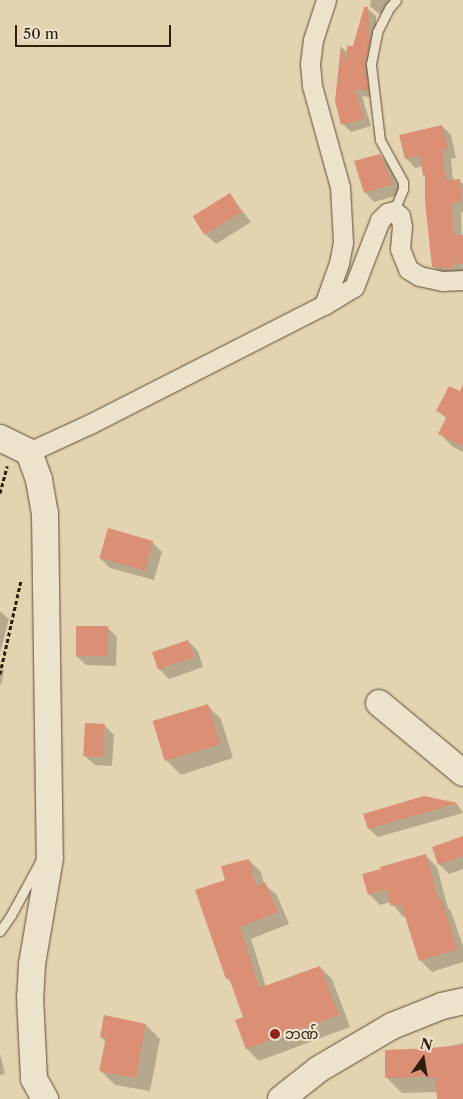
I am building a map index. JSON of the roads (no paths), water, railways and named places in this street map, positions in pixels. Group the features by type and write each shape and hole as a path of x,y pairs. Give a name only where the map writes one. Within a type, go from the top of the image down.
{"street":[{"path":"324,305 339,264 343,242 340,187 312,86 310,64 312,40 326,0"},
{"path":"29,452 92,423 324,305 354,287 380,220 387,213 394,211 400,216 402,226 400,249 408,269 419,276 442,281 463,280"},
{"path":"0,438 29,452 39,480 45,514 50,852 46,894 32,973 30,997 34,1092"},
{"path":"379,703 463,773"},
{"path":"281,1099 319,1070 392,1026 442,1006 463,1001"}],"lane":[{"path":"394,211 403,189 403,182 380,140 371,64 377,32 390,7 396,0"},
{"path":"0,931 11,915 36,866 42,857 50,852"}],"place":[{"name":"ဘဏ်","path":"275,1034"}]}
